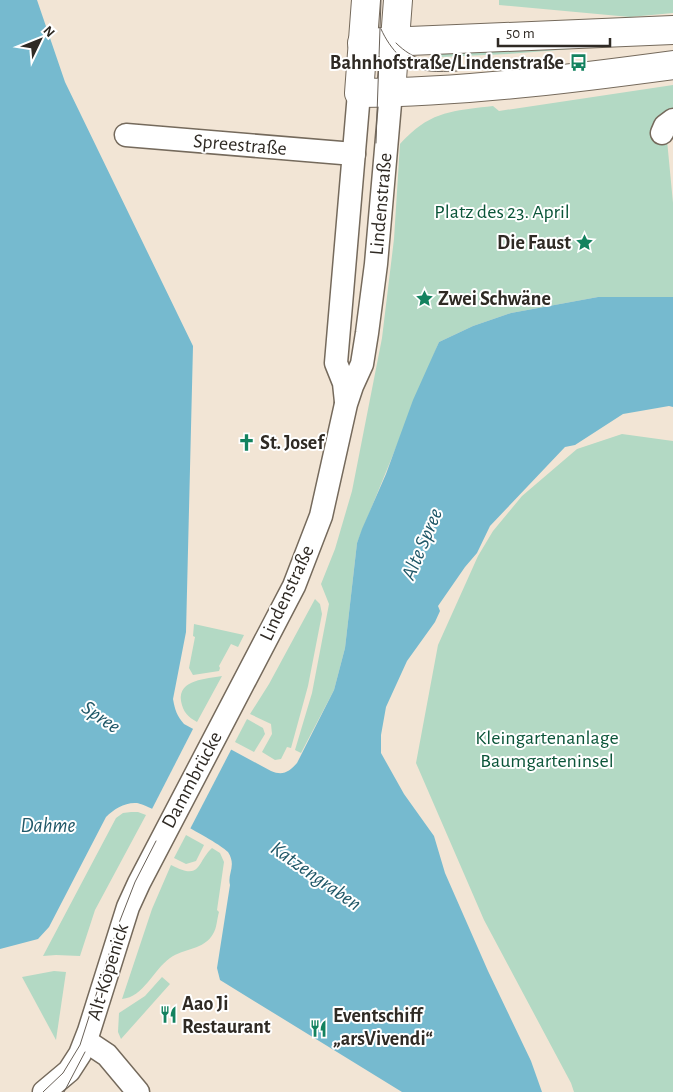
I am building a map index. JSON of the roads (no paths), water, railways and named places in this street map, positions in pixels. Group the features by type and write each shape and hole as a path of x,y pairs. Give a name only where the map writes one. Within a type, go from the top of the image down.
{"main road":[{"name":"Lindenstraße","path":"359,93 366,0"},
{"name":"Lindenstraße","path":"391,92 398,0"},
{"path":"362,42 585,35 673,30"},
{"path":"359,93 569,78 673,65"}],"street":[{"name":"Lindenstraße","path":"225,718 294,586 305,560 321,516 346,404 362,364 368,333 391,92"},
{"name":"Lindenstraße","path":"346,404 344,383 336,363 359,93"},
{"name":"Spreestraße","path":"126,135 354,154"},
{"name":"Dammbrücke","path":"160,843 225,718"},
{"name":"Alt-Köpenick","path":"44,1092 64,1075 75,1062 86,1041 128,907 160,843"},
{"path":"86,1041 107,1055 138,1092"},
{"path":"60,1092 75,1062"}],"water":[{"path":"0,0 37,0 65,82 193,346 186,632 173,699 176,710 184,724 271,771 286,772 297,763 334,690 345,648 357,543 386,474 413,400 439,342 473,326 511,313 598,297 673,297 673,407 669,406 623,414 575,445 565,447 490,526 477,553 438,606 440,611 435,622 407,661 386,707 381,735 381,753 404,794 434,836 445,873 488,971 531,1061 542,1092 402,1092 220,980 217,968 230,885 231,857 223,848 199,833 155,810 137,803 120,807 106,817 49,927 38,939 0,949"}],"tram line":[{"path":"376,143 381,0"},
{"path":"381,29 394,51 414,66 430,71 457,71"},
{"path":"396,43 402,49 423,60 438,63 455,63"},
{"path":"43,1092 63,1073 80,1045 119,923 135,882 156,841"},
{"path":"105,991 120,943"},
{"path":"64,1092 85,1052"}],"place":[{"name":"Bahnhofstraße/Lindenstraße","path":"578,63"},
{"name":"Die Faust","path":"585,243"},
{"name":"Zwei Schwäne","path":"424,299"},
{"name":"St. Josef","path":"246,443"},
{"name":"Aao Ji Restaurant","path":"168,1015"},
{"name":"Eventschiff „arsVivendi“","path":"319,1028"}],"park label":[{"name":"Platz des 23. April","path":"502,212"},
{"name":"Kleingartenanlage Baumgarteninsel","path":"547,750"}],"water label":[{"name":"Alte Spree","path":"422,544"},
{"name":"Spree","path":"101,717"},
{"name":"Dahme","path":"48,825"},
{"name":"Katzengraben","path":"316,876"}]}
